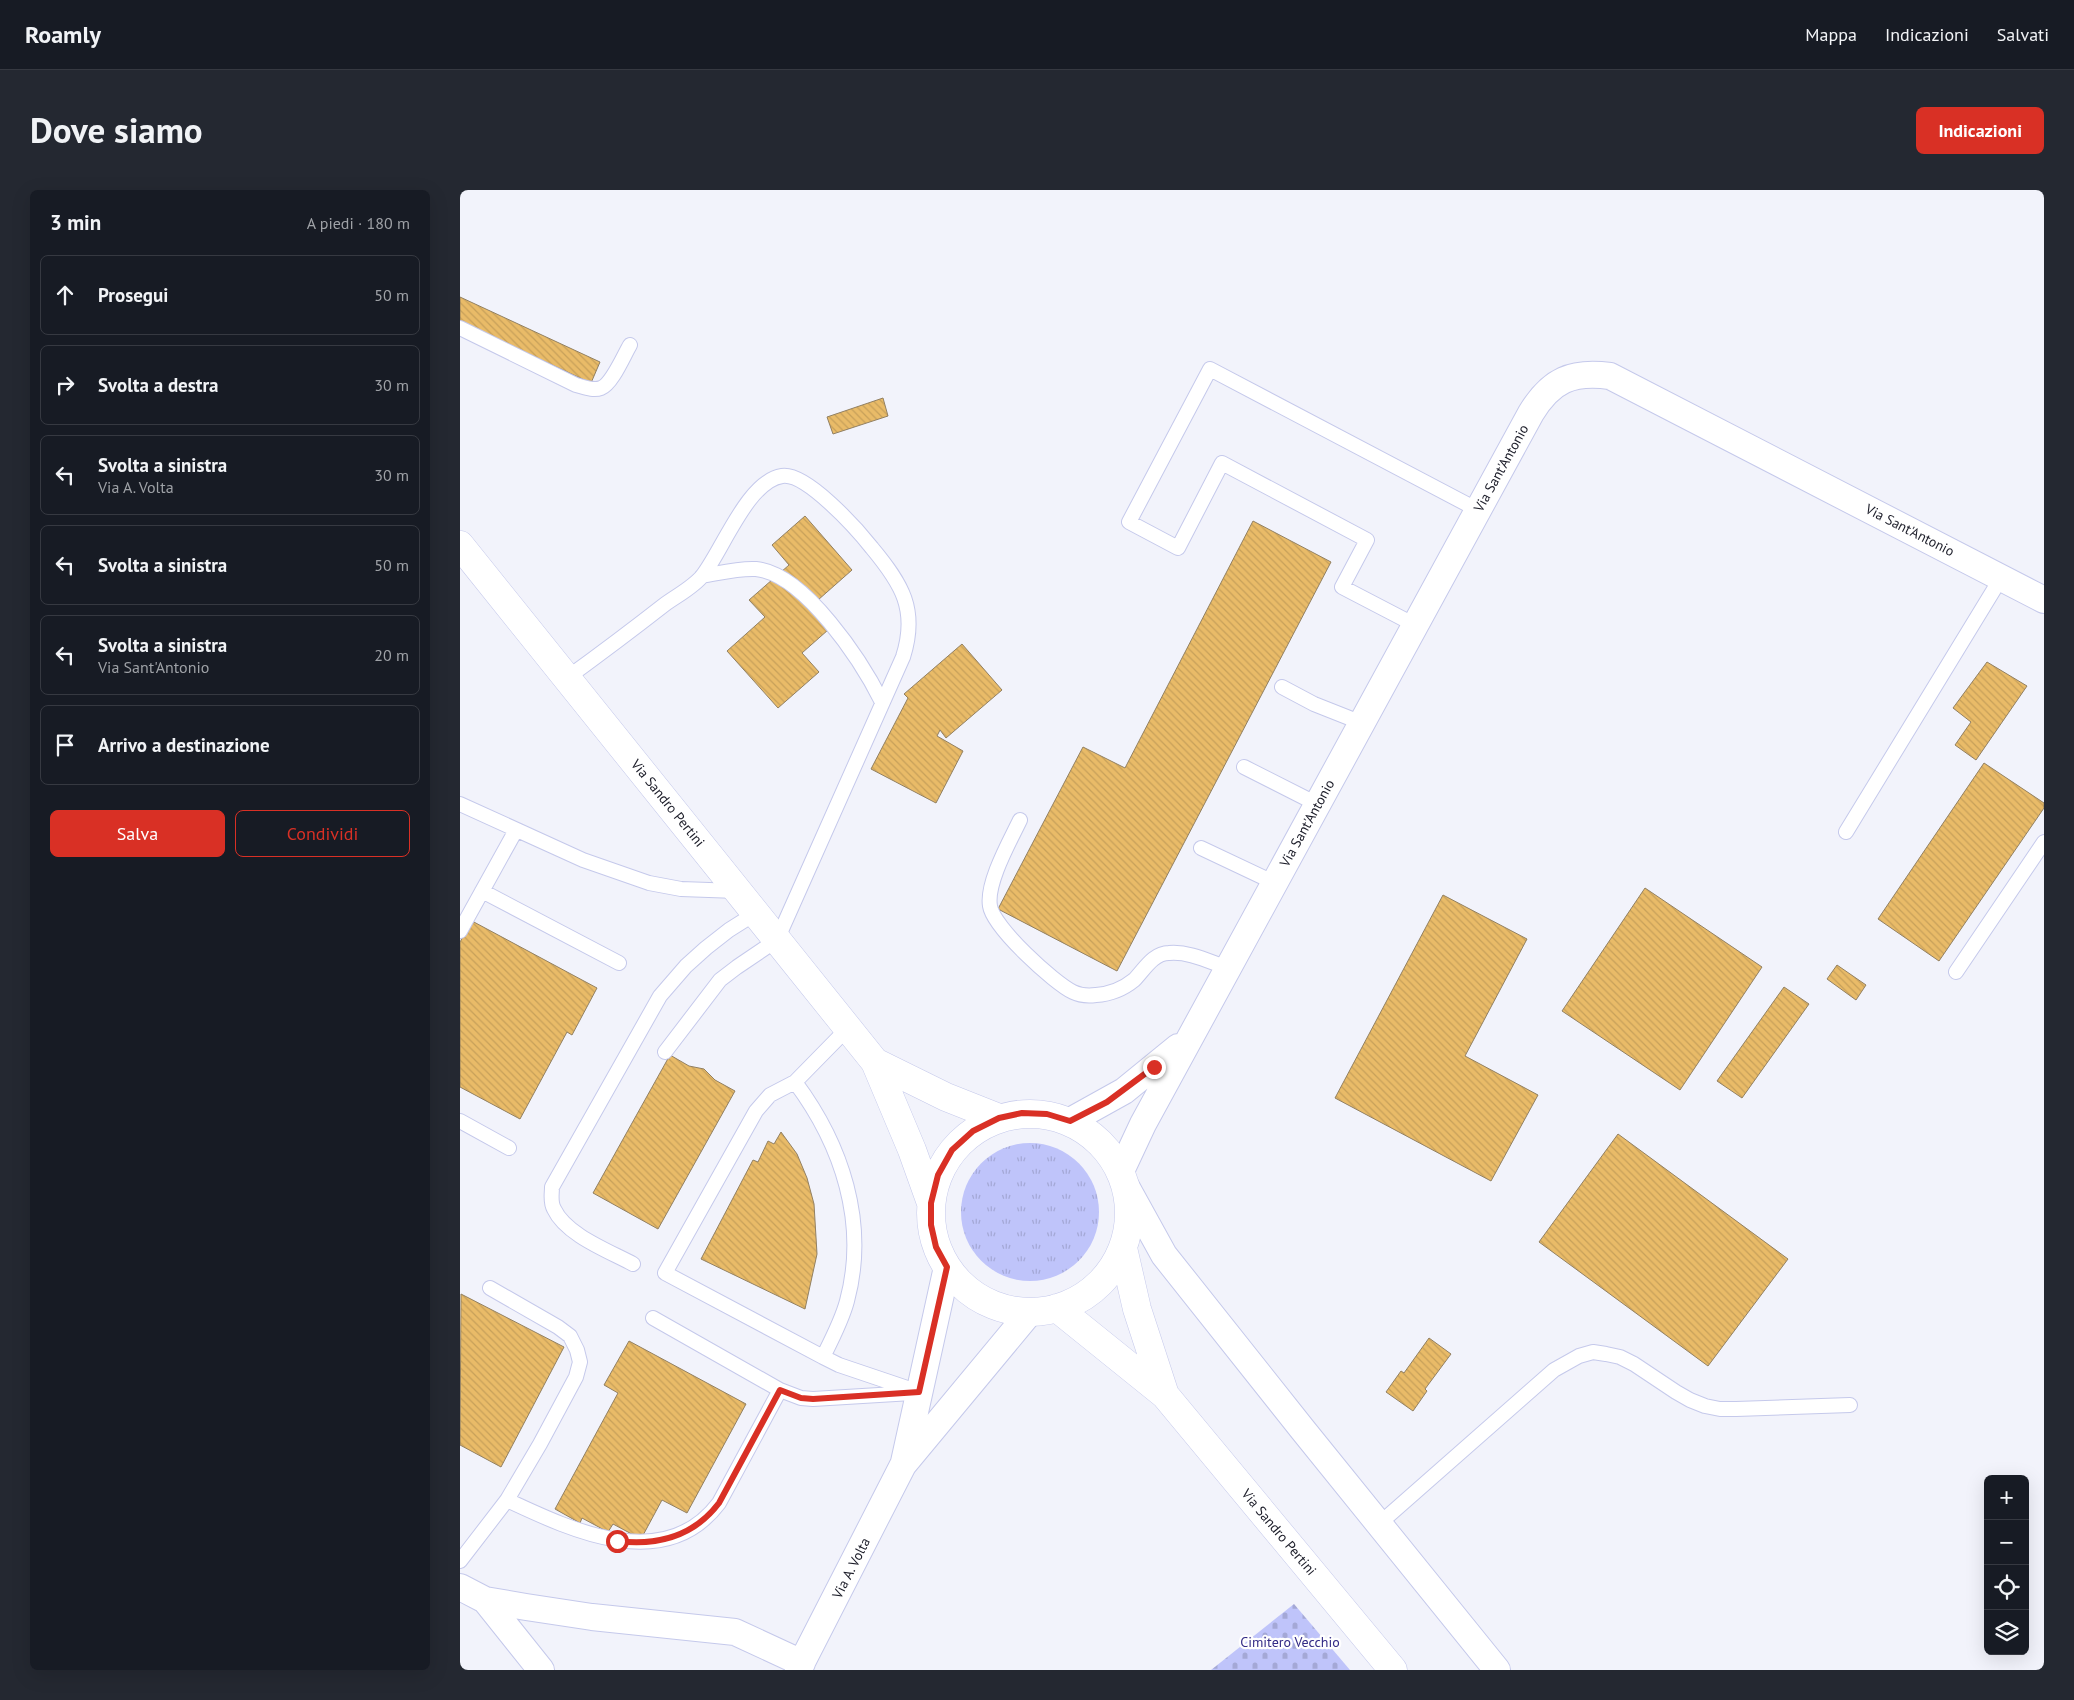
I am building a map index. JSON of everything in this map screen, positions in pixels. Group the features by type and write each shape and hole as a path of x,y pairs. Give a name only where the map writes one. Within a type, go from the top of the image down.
{"main road":[{"name":"Via Sandro Pertini","path":"460,545 875,1062 912,1150 931,1203"},
{"name":"Via Sandro Pertini","path":"875,1062 946,1097 999,1118"},
{"path":"1022,1113 1047,1114 1070,1121 1089,1132 1106,1148 1124,1179 1130,1208 1123,1248 1103,1280 1090,1292 1074,1302 1044,1310 1006,1309 983,1300 962,1286 947,1267 936,1247 931,1225 931,1203 938,1175 952,1150 973,1131 999,1118 1022,1113"},
{"name":"Via Sandro Pertini","path":"1123,1248 1137,1309 1165,1395"},
{"name":"Via Sandro Pertini","path":"1044,1310 1165,1395 1393,1670"}],"street":[{"name":"Via Sant'Antonio","path":"1124,1179 1133,1141 1478,510 1541,397 1555,384 1572,376 1591,373 1610,376 2044,600"},
{"name":"Via Sant'Antonio","path":"1070,1121 1124,1091 1192,1035"},
{"path":"1124,1179 1164,1255 1498,1670"},
{"name":"Via A. Volta","path":"800,1666 903,1465 947,1267"},
{"name":"Via A. Volta","path":"903,1465 1044,1310"},
{"path":"460,1587 485,1600 592,1617 735,1632 800,1666"},
{"path":"485,1600 541,1670"}],"lane":[{"path":"460,328 590,389 602,388 610,380 630,345"},
{"path":"1415,625 1342,587 1368,540 1222,463 1178,548 1129,522 1210,369 1478,510"},
{"path":"567,678 702,576 751,499 766,483 783,476 801,480 811,486 867,542 891,571 906,599 910,628 908,643 778,940 742,963 720,980 665,1052"},
{"path":"702,576 757,569 770,574 801,593 840,634 871,680 882,702"},
{"path":"1846,832 2001,578"},
{"path":"1282,687 1314,704 1362,723"},
{"path":"1244,767 1317,804"},
{"path":"460,804 583,860 657,886 681,890 738,891"},
{"path":"1020,820 994,878 990,893 990,906 996,920 1012,939 1044,970 1072,992 1083,996 1109,993 1122,988 1133,980 1157,956 1168,952 1186,954 1228,968"},
{"path":"460,931 516,830"},
{"path":"1956,972 2044,842"},
{"path":"1201,848 1275,883"},
{"path":"482,891 620,963"},
{"path":"632,1264 568,1227 553,1208 552,1186 660,996 686,966 706,948 729,930 756,913"},
{"path":"848,1028 795,1082 770,1095 756,1111 665,1273 839,1365 919,1392"},
{"path":"795,1082 819,1116 838,1157 845,1179 853,1223 853,1262 847,1302 824,1357"},
{"path":"460,1121 509,1148"},
{"path":"460,1561 506,1500 540,1444 576,1377 580,1362 577,1350 570,1336 564,1331 490,1288"},
{"path":"653,1318 780,1390 801,1398 813,1399 919,1392"},
{"path":"1379,1524 1554,1370 1579,1356 1593,1352 1620,1357 1690,1400 1720,1409 1850,1405"},
{"path":"506,1500 556,1523 617,1541 633,1543 687,1532 710,1515 719,1503 780,1390"}],"green space":[{"path":"1030,1143 1044,1144 1057,1148 1069,1154 1079,1163 1088,1173 1094,1185 1098,1198 1098,1226 1094,1239 1088,1251 1079,1261 1069,1270 1057,1276 1044,1280 1030,1281 1016,1280 1003,1276 991,1270 981,1261 972,1251 966,1239 962,1226 961,1212 962,1198 966,1185 972,1173 981,1163 991,1154 1003,1148 1016,1144"},
{"name":"Cimitero Vecchio","path":"1294,1604 1350,1670 1211,1670"}],"building":[{"path":"460,297 600,362 591,383 460,322"},
{"path":"883,398 888,416 833,434 827,417"},
{"path":"805,516 852,570 818,600 837,622 802,653 819,672 778,708 727,651 765,617 749,600 789,565 772,545"},
{"path":"1253,521 1331,562 1117,971 998,909 1083,747 1125,768"},
{"path":"962,644 1002,690 946,738 940,730 937,736 963,751 936,803 871,769 908,698 904,694"},
{"path":"1987,662 2027,686 1976,760 1955,745 1971,722 1953,708"},
{"path":"1984,763 2044,803 2044,808 1939,961 1878,919"},
{"path":"1645,888 1762,967 1680,1090 1562,1011"},
{"path":"1443,895 1527,939 1465,1056 1538,1095 1491,1181 1335,1098"},
{"path":"472,921 597,988 572,1035 567,1032 520,1119 460,1087 460,942"},
{"path":"1837,965 1866,985 1856,1000 1827,979"},
{"path":"1784,987 1809,1004 1742,1098 1717,1081"},
{"path":"670,1055 689,1066 704,1069 715,1080 735,1091 658,1229 593,1193"},
{"path":"781,1132 797,1154 807,1178 814,1204 817,1254 805,1309 701,1259 753,1160 758,1162 768,1141 774,1144"},
{"path":"1618,1134 1788,1259 1708,1366 1539,1242"},
{"path":"461,1294 564,1347 501,1467 460,1445"},
{"path":"1429,1338 1451,1354 1425,1389 1427,1391 1413,1411 1386,1392 1401,1371 1404,1373"},
{"path":"629,1341 746,1404 687,1513 662,1500 641,1539 613,1524 608,1532 582,1518 580,1523 555,1509 618,1393 604,1385"}],"route":[{"path":"617,1541 633,1543 673,1537 699,1525 710,1515 719,1503 780,1390 801,1398 813,1399 919,1392 947,1267 936,1247 931,1225 931,1203 938,1175 952,1150 973,1131 999,1118 1022,1113 1047,1114 1070,1121 1107,1102 1154,1067"}]}
